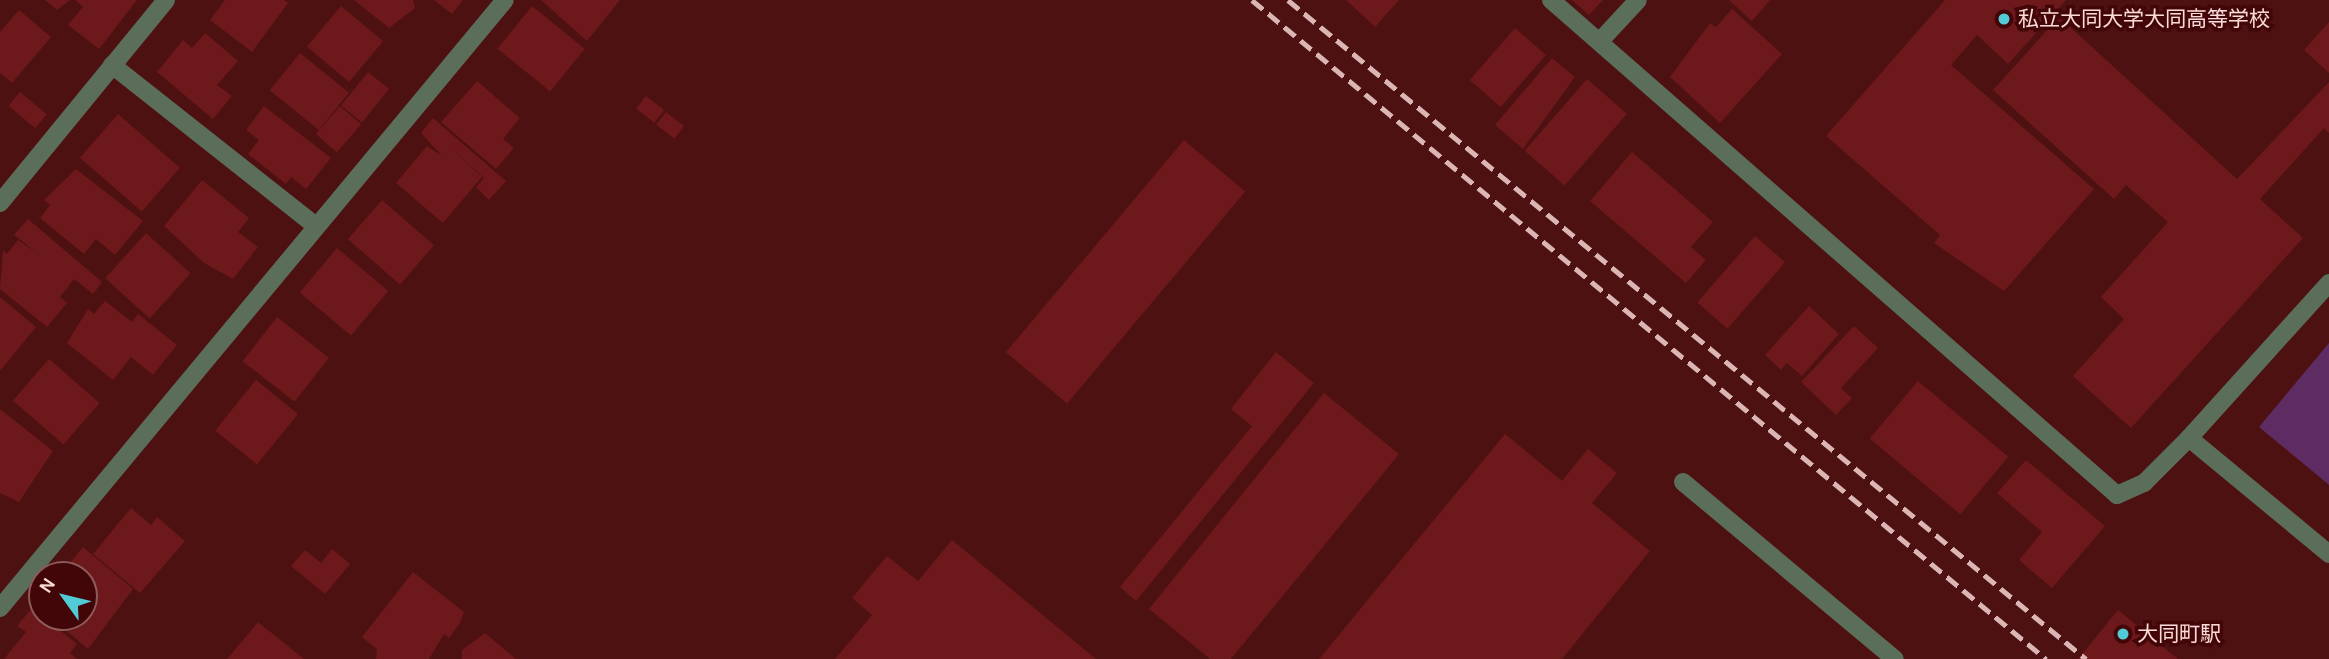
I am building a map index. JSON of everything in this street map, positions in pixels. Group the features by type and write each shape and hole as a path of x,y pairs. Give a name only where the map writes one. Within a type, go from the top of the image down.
{"street":[{"path":"0,203 166,0"},
{"path":"0,608 505,0"},
{"path":"1550,0 1601,40 2117,495 2144,483 2189,438 2329,283"},
{"path":"1601,40 1638,0"},
{"path":"112,65 316,226"},
{"path":"2189,438 2329,554"},
{"path":"1684,481 1895,659"}],"shaded area":[{"path":"2329,343 2329,485 2259,427"}],"building":[{"path":"45,0 70,0 57,10"},
{"path":"75,0 137,0 99,49 68,25 83,7"},
{"path":"225,0 284,0 288,3 252,52 210,20"},
{"path":"354,0 413,0 415,8 389,28"},
{"path":"434,0 463,0 452,14"},
{"path":"541,0 620,0 587,41"},
{"path":"1346,0 1399,0 1375,27"},
{"path":"1572,0 1603,0 1589,15"},
{"path":"1729,0 1770,0 1752,21"},
{"path":"1945,0 2066,0 2008,64 1977,35 1951,65 2094,189 2004,291 1934,243 1940,235 1826,136"},
{"path":"341,6 383,41 349,82 307,47"},
{"path":"532,6 585,49 550,92 497,49"},
{"path":"1732,9 1782,54 1720,123 1670,77 1710,23 1716,27"},
{"path":"19,10 51,37 12,83 0,73 0,32"},
{"path":"2059,17 2237,179 2329,82 2329,133 2324,128 2260,199 2303,238 2131,428 2073,376 2124,319 2101,297 2168,222 2126,185 2114,199 1993,90"},
{"path":"2329,22 2329,73 2304,50"},
{"path":"1515,28 1546,55 1501,107 1470,80"},
{"path":"205,33 238,61 217,85 232,96 213,119 157,72 183,40 192,48"},
{"path":"300,53 349,93 319,130 270,90"},
{"path":"1552,58 1575,77 1523,149 1495,125"},
{"path":"368,72 389,89 362,122 341,105"},
{"path":"1587,79 1627,114 1565,185 1525,151"},
{"path":"477,81 520,118 503,139 514,148 496,169 441,122"},
{"path":"20,92 47,114 35,128 8,106"},
{"path":"646,96 664,110 654,123 636,109"},
{"path":"264,106 331,158 306,189 291,177 286,184 248,154 259,140 246,130"},
{"path":"340,106 361,124 337,152 316,134"},
{"path":"666,112 684,126 674,139 656,125"},
{"path":"118,114 180,168 142,212 80,158"},
{"path":"433,118 506,181 489,200 476,187 484,178 449,146 482,177 443,223 396,183 427,146 442,156 421,133"},
{"path":"1184,140 1245,191 1067,404 1006,352"},
{"path":"1632,152 1713,222 1691,247 1706,260 1686,283 1590,201"},
{"path":"76,169 143,221 115,255 96,239 84,254 40,218 50,205 44,200"},
{"path":"202,180 249,218 238,232 258,247 233,279 204,263 164,226"},
{"path":"382,200 434,245 400,285 348,239"},
{"path":"28,219 102,282 93,294 74,279 60,297 67,303 47,327 0,289 3,251 7,254 18,240 39,254 14,235"},
{"path":"146,233 191,273 150,318 105,278"},
{"path":"1755,236 1785,262 1727,329 1697,302"},
{"path":"337,248 388,291 351,335 300,292"},
{"path":"0,297 36,327 0,371"},
{"path":"105,301 132,322 138,314 177,345 153,375 131,357 113,380 67,343 88,309 94,314"},
{"path":"1809,306 1839,334 1802,376 1787,363 1781,370 1765,355"},
{"path":"277,317 329,358 295,402 243,361"},
{"path":"1854,326 1878,348 1841,388 1852,398 1836,415 1801,382"},
{"path":"1276,352 1314,383 1136,601 1120,587 1252,426 1231,409"},
{"path":"49,359 100,403 63,444 13,401"},
{"path":"256,380 298,414 257,464 215,431"},
{"path":"1918,381 2008,457 1960,514 1870,438"},
{"path":"1324,393 1399,454 1231,659 1210,659 1149,609"},
{"path":"0,409 53,451 19,502 0,493"},
{"path":"1505,434 1562,481 1588,449 1617,473 1592,503 1650,551 1562,659 1319,659"},
{"path":"2026,460 2105,526 2052,588 2019,560 2042,532 1997,493"},
{"path":"131,508 151,525 157,517 185,541 140,593 93,554"},
{"path":"952,540 1096,659 835,659 872,615 852,598 887,556 918,581"},
{"path":"83,547 133,589 88,649 67,631 98,631 98,561 71,561"},
{"path":"332,549 350,564 325,594 291,566 305,550 321,563"},
{"path":"413,572 464,612 460,623 449,638 444,634 429,659 376,659 377,649 362,637"},
{"name":"大同町駅","path":"2118,610 2178,659 2078,659"},
{"path":"28,613 28,631 61,631 77,644 70,653 77,659 4,659 26,632 17,626"},
{"path":"258,622 304,659 227,659"},
{"path":"485,633 516,659 462,659 462,650"}],"railway":[{"path":"1252,0 2046,659"},
{"path":"1288,0 2086,659"}],"place":[{"name":"私立大同大学大同高等学校","path":"2004,19"},
{"name":"大同町駅","path":"2123,634"}]}
